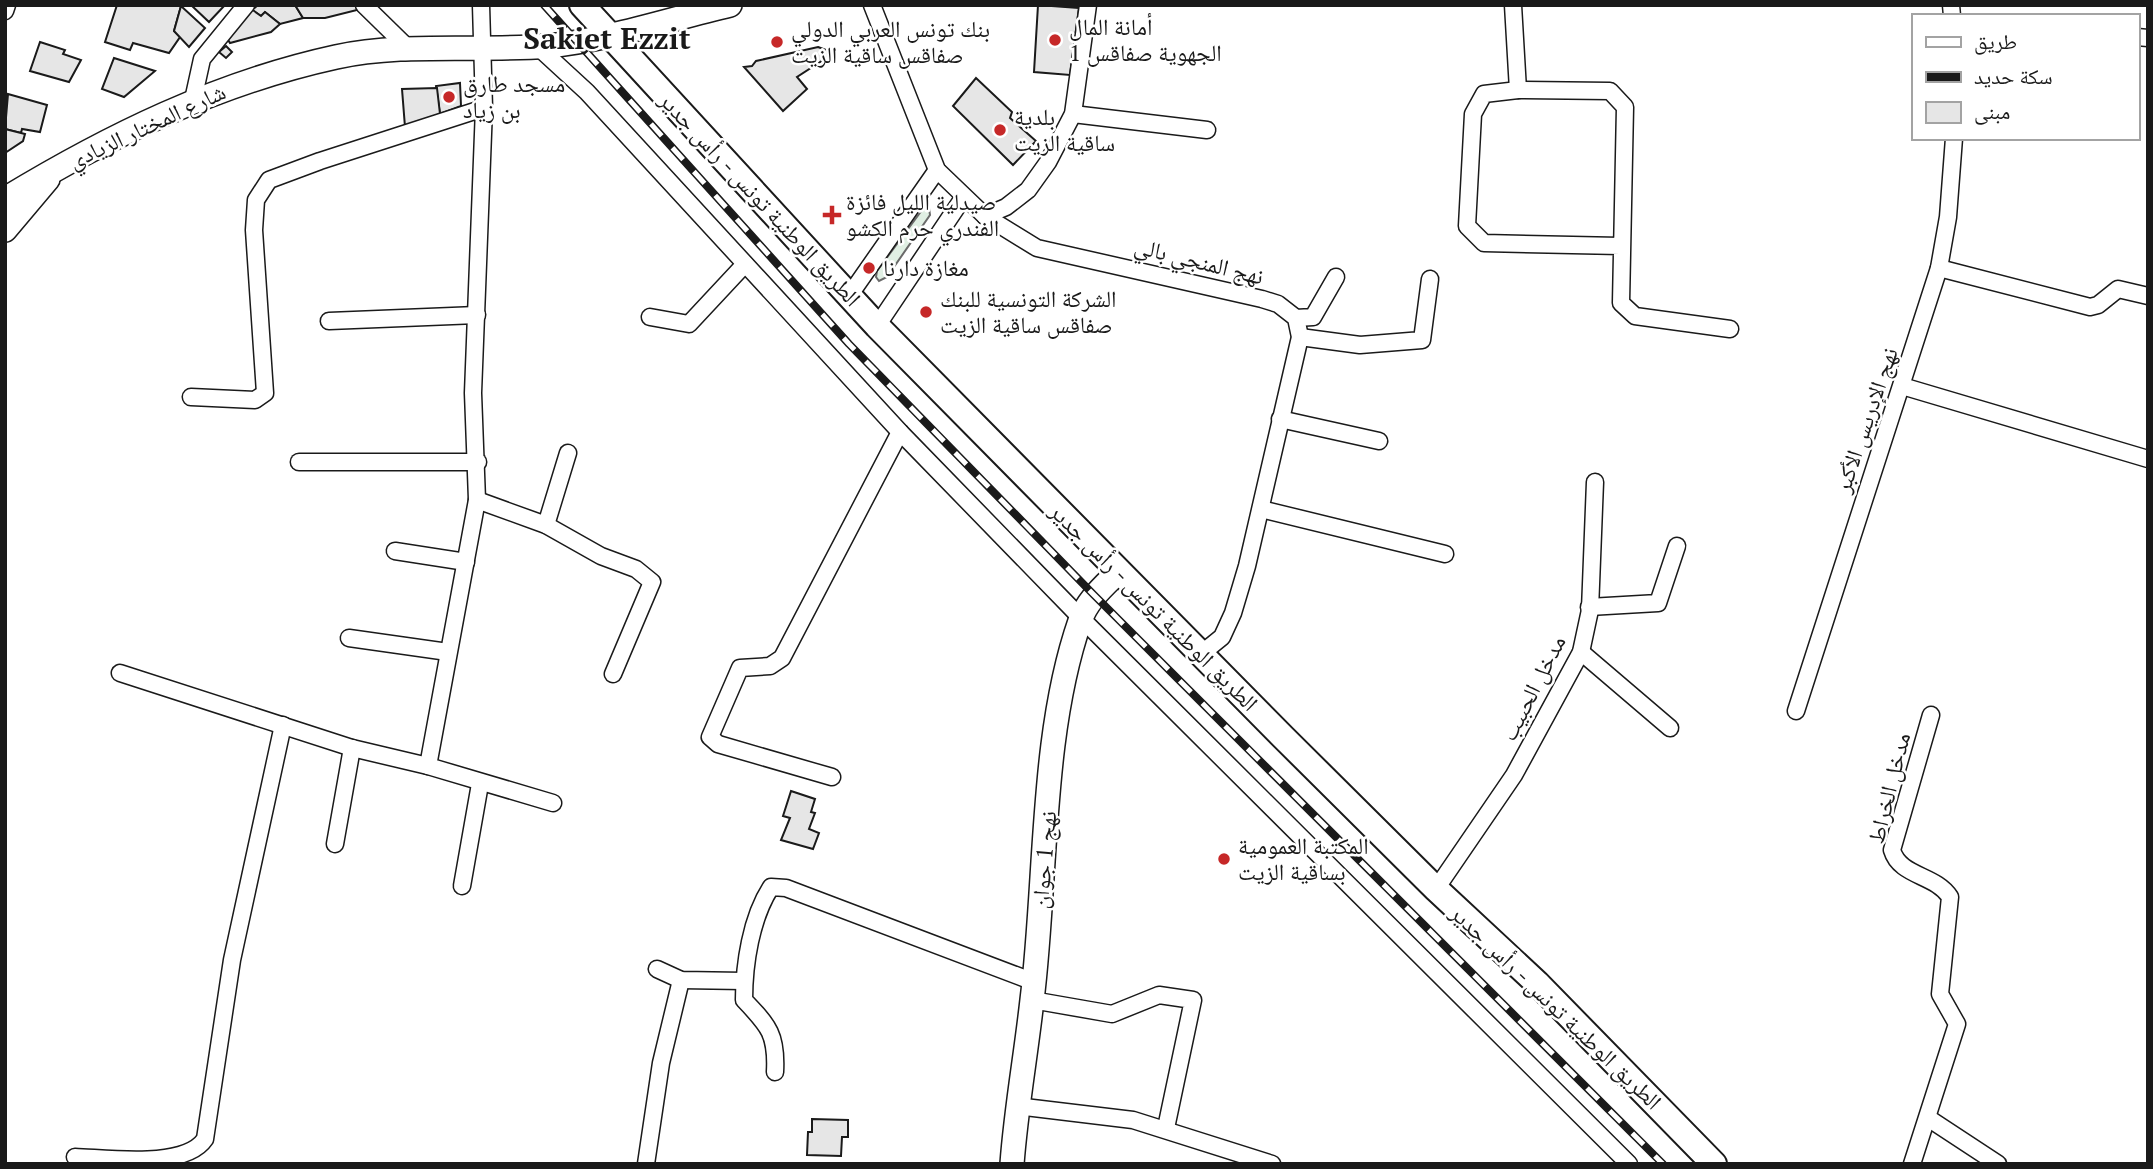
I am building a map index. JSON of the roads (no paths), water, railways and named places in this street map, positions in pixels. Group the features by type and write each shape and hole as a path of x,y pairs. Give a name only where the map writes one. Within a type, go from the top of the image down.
{"main road":[{"name":"الطريق الوطنية تونس - رأس جدير","path":"582,5 877,326 1436,889 1537,983 1714,1164"},
{"name":"شارع المختار الزيادي","path":"5,199 57,167 193,100 260,77 338,57 409,49 537,46 610,35 730,5"},
{"name":"شارع المختار الزيادي","path":"5,230 57,167"},
{"name":"نهج 1 جوان","path":"1012,1164 1016,1105 1033,991 1055,744 1068,663 1081,618 1094,595 1119,571"}],"street":[{"path":"5,11 7,5"},
{"path":"193,100 202,59 246,5"},
{"path":"364,5 409,49"},
{"path":"428,766 477,500 478,462 473,393 484,108 481,5"},
{"name":"نهج المنجي بالي","path":"872,5 937,170 963,198 985,216 1037,248 1262,299 1278,304 1296,318"},
{"path":"985,216 1006,207 1028,190 1048,162 1073,114 1088,5"},
{"path":"1513,5 1518,90"},
{"path":"537,46 587,92 901,432 1081,618 1629,1164"},
{"path":"1620,246 1484,243 1467,226 1473,114 1484,94 1518,90 1610,91 1625,107 1620,303 1635,316 1730,328"},
{"path":"191,397 255,400 265,393 254,230 256,200 269,180 484,108"},
{"path":"1073,114 1207,130"},
{"name":"نهج الإدريس الأكبر","path":"1796,711 1884,431 1902,386 1939,268 1948,217 1954,140"},
{"path":"849,296 937,170"},
{"path":"877,326 963,198"},
{"path":"650,317 690,324 745,264"},
{"path":"1939,268 2090,307 2098,306 2118,289 2148,296"},
{"path":"1201,654 1222,637 1228,625 1261,509 1300,337 1296,318 1313,317 1336,277"},
{"path":"1300,337 1360,345 1422,340 1430,279"},
{"path":"329,321 477,315"},
{"path":"1902,386 2148,459"},
{"path":"1280,419 1379,441"},
{"path":"831,777 718,744 710,737 740,668 770,666 782,658 901,432"},
{"path":"546,525 568,453"},
{"path":"299,462 478,462"},
{"name":"مدخل الحبيب","path":"1436,889 1514,775 1581,652 1589,607 1595,482"},
{"path":"477,500 546,525 601,556 636,569 652,582 613,674"},
{"path":"1261,509 1445,554"},
{"path":"1589,607 1658,603 1677,546"},
{"path":"395,551 466,562"},
{"path":"349,638 448,652"},
{"path":"1581,652 1670,728"},
{"path":"120,673 352,748 428,766 480,784 553,803"},
{"name":"مدخل الخراط","path":"1912,1164 1957,1024 1940,994 1950,897 1937,882 1910,871 1895,861 1892,850 1931,715"},
{"path":"75,1157 126,1161 167,1158 195,1151 208,1131 232,960 283,725"},
{"path":"335,844 352,748"},
{"path":"462,886 480,784"},
{"path":"775,1072 775,1042 769,1026 744,1000 744,981 758,909 771,887 786,888 1033,991 1112,1014 1159,995 1192,1000 1166,1128"},
{"path":"657,969 681,979 744,981"},
{"path":"646,1164 662,1063 681,979"},
{"path":"1016,1105 1133,1120 1166,1128 1272,1164"},
{"path":"1928,1118 1998,1164"}],"railway":[{"path":"544,5 849,344 1094,595 1663,1164"}],"place":[{"name":"أمانة المال الجهوية صفاقس 1","path":"1055,40"},
{"name":"بنك تونس العربي الدولي صفاقس ساقية الزيت","path":"777,42"},
{"name":"مسجد طارق بن زياد","path":"449,97"},
{"name":"بلدية ساقية الزيت","path":"1000,130"},
{"name":"صيدلية الليل فائزة الفندري حرم الكشو","path":"832,215"},
{"name":"مغازة دارنا","path":"869,268"},
{"name":"الشركة التونسية للبنك صفاقس ساقية الزيت","path":"926,312"},
{"name":"المكتبة العمومية بساقية الزيت","path":"1224,859"}],"district":[{"name":"Sakiet Ezzit","path":"607,39"}]}
